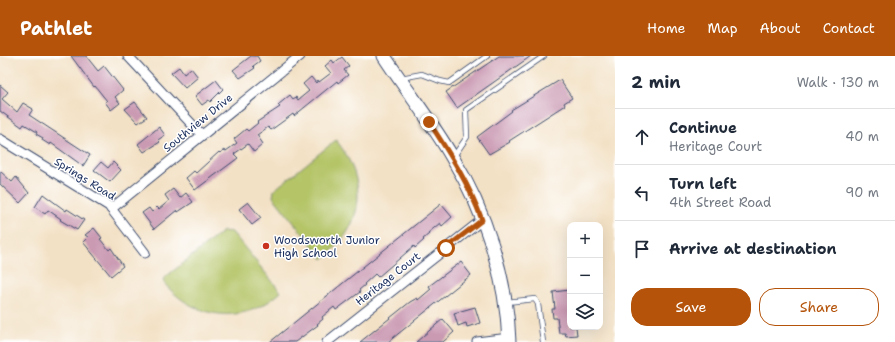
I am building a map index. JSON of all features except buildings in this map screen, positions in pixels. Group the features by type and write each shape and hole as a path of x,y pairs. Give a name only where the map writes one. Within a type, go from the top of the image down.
{"street":[{"path":"128,56 202,134"},
{"path":"384,56 453,157 475,200 494,252 505,303 509,340 476,342"},
{"name":"Southview Drive","path":"111,208 294,58"},
{"name":"Springs Road","path":"0,139 111,208 145,253"},
{"name":"Heritage Court","path":"327,342 482,220"}],"lane":[{"path":"399,79 422,74 440,82 449,82 487,56"},
{"path":"453,157 467,137 466,110 544,56"},
{"path":"505,303 535,299 538,304 543,342"}],"green space":[{"path":"336,140 347,156 354,172 358,202 354,217 347,232 337,246 323,259 273,197 274,190"},
{"path":"223,231 232,232 281,292 267,303 251,310 236,314 220,314 205,311 190,305 176,295 164,283 163,279"}],"place":[{"name":"Woodsworth Junior High School","path":"266,246"}],"route":[{"path":"429,122 453,157 475,200 482,220 446,248"}]}
